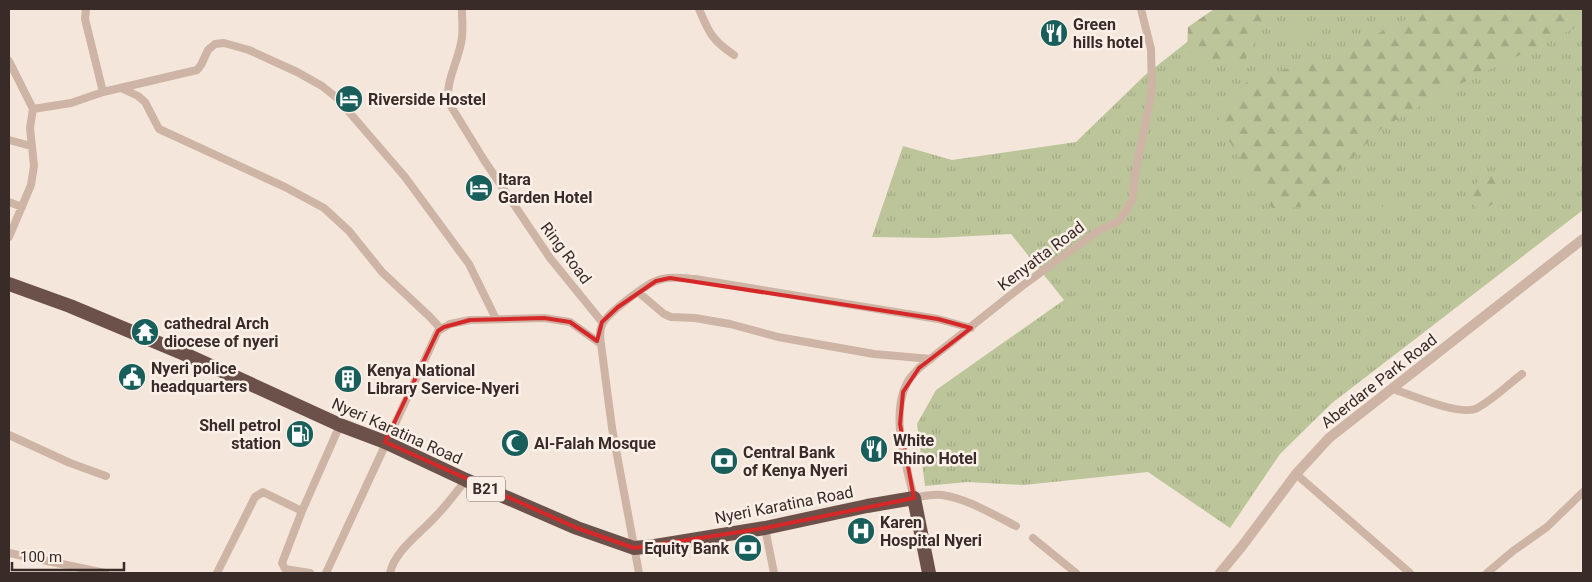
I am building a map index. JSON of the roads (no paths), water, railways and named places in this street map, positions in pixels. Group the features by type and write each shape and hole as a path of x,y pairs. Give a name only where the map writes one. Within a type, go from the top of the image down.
{"highway":[{"name":"Nyeri Karatina Road","path":"9,284 70,306 159,343 340,425 386,442 466,480 577,528 634,548 765,528 914,498"},
{"path":"914,498 929,573"}],"street":[{"path":"86,9 85,19 103,92"},
{"name":"Ring Road","path":"462,9 462,36 447,96 449,104 550,258 602,322"},
{"path":"700,9 710,35 716,42 734,55"},
{"name":"Kenyatta Road","path":"914,498 906,465 900,424 901,401 907,381 919,368 1022,286 1098,231 1119,221 1132,201 1152,91 1151,49 1141,9"},
{"path":"33,109 71,103 103,92 197,70 201,66 208,50 215,44 224,43 249,50 322,86 337,98 405,177 470,264 496,319"},
{"path":"9,61 33,109 30,128 34,166 31,185 9,237"},
{"path":"121,88 138,96 145,102 159,129 285,186 324,208 348,231 382,272 430,317 440,329"},
{"path":"9,140 31,146"},
{"path":"9,202 22,207"},
{"name":"Aberdare Park Road","path":"1220,573 1296,474 1329,438 1583,239"},
{"path":"639,573 612,428 600,344 602,322 638,292 656,281 670,278 695,279 938,319 971,328"},
{"path":"638,292 664,314 671,317 694,318 730,324 778,337 874,354 931,359"},
{"path":"326,573 415,377 440,329 450,324 470,320 544,318 570,322 600,344"},
{"path":"1393,389 1436,404 1468,410 1480,406 1522,374"},
{"path":"310,573 285,569 282,563 302,511 340,425"},
{"path":"9,435 70,463 106,476"},
{"path":"1296,474 1410,573"},
{"path":"390,573 402,550 437,515 466,480"},
{"path":"217,573 255,497 259,493 262,492 302,511"},
{"path":"1488,573 1513,551 1547,527 1583,492"},
{"path":"914,498 930,495 954,498 1016,526"},
{"path":"765,528 774,573"},
{"path":"1033,538 1076,573"},
{"path":"9,553 105,573"}],"place":[{"name":"Green hills hotel","path":"1054,33"},
{"name":"Riverside Hostel","path":"349,99"},
{"name":"Itara Garden Hotel","path":"479,188"},
{"name":"cathedral Arch diocese of nyeri","path":"145,332"},
{"name":"Nyeri police headquarters","path":"132,377"},
{"name":"Kenya National Library Service-Nyeri","path":"348,379"},
{"name":"Shell petrol station","path":"300,434"},
{"name":"Al-Falah Mosque","path":"515,443"},
{"name":"White Rhino Hotel","path":"874,449"},
{"name":"Central Bank of Kenya Nyeri","path":"724,461"},
{"name":"Karen Hospital Nyeri","path":"861,531"},
{"name":"Equity Bank","path":"748,548"}]}
